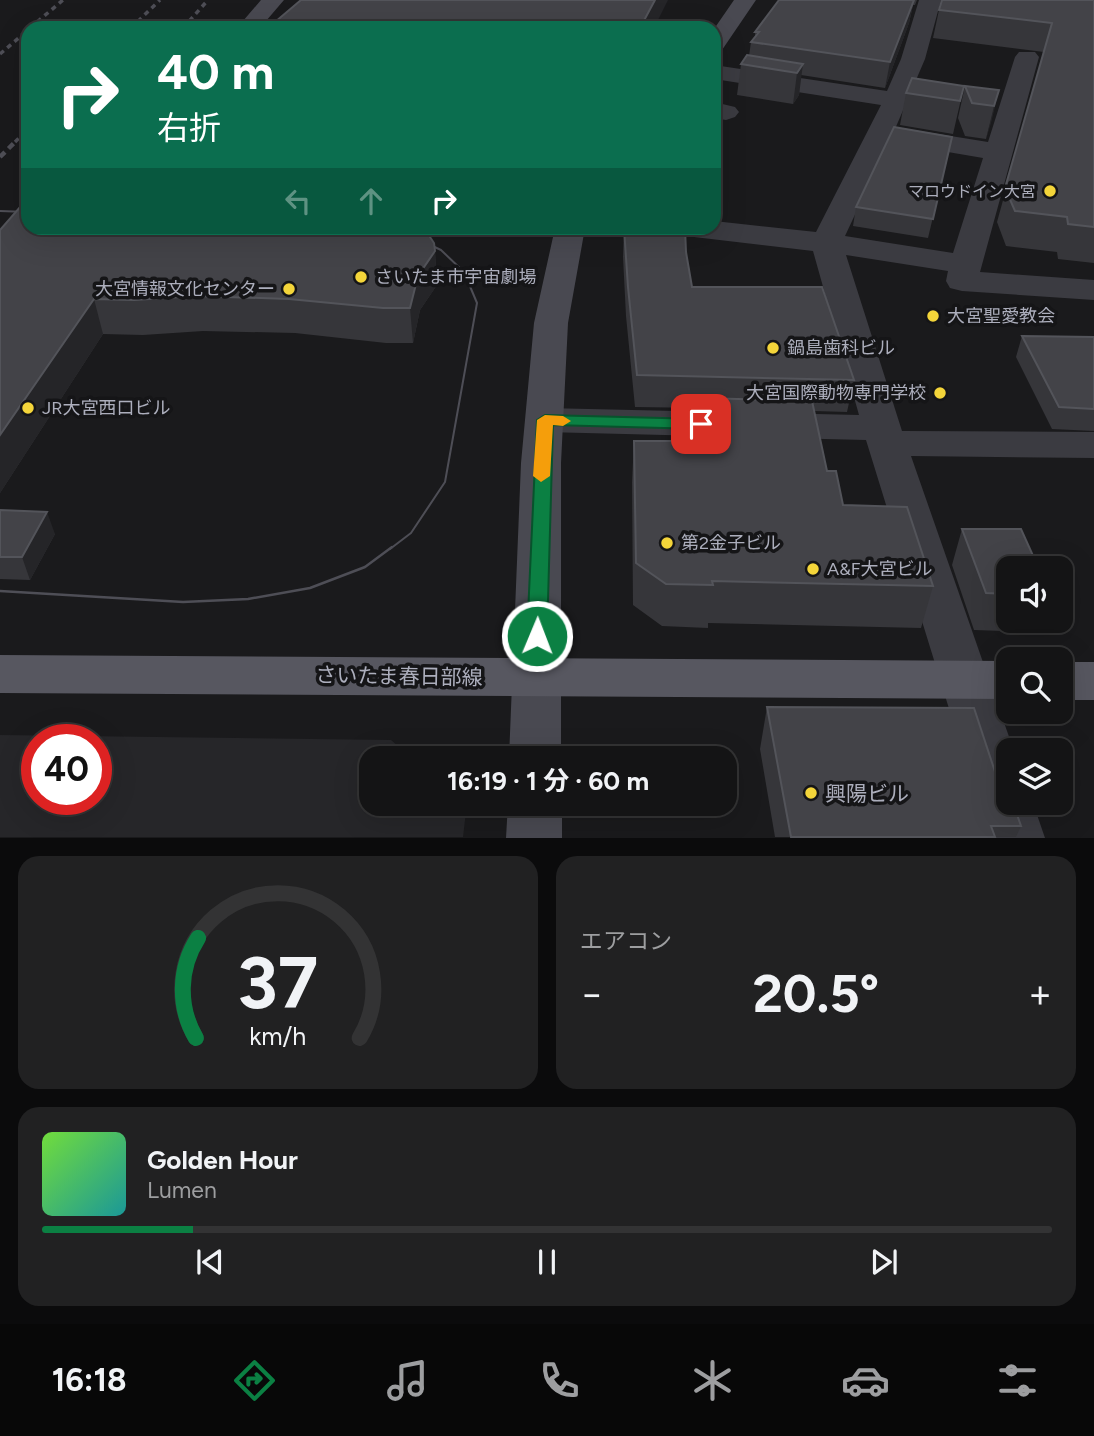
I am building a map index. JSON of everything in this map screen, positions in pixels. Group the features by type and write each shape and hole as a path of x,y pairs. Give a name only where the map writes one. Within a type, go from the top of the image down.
{"main road":[{"name":"さいたま春日部線","path":"0,674 986,680"},
{"path":"1073,681 1094,681"}],"street":[{"path":"254,21 273,0"},
{"path":"721,35 745,0"},
{"path":"919,9 913,59 896,100 826,243 885,436 986,680 1017,838"},
{"path":"1027,57 962,281 1094,290"},
{"path":"721,73 896,100"},
{"path":"880,132 999,152"},
{"path":"721,231 826,243 965,264"},
{"path":"535,746 545,420 551,323 569,235"},
{"path":"545,420 1094,445"},
{"path":"534,838 535,816"}],"shaded area":[{"path":"0,735 21,735 21,815 112,815 112,736 391,740 398,746 359,746 359,816 465,816 463,837 0,837"}],"building":[{"path":"301,0 655,0 644,21 276,21"},
{"path":"779,0 914,0 890,62 751,42 759,32 755,32"},
{"path":"942,0 1094,0 1094,227 1068,224 1067,217 1015,211 1005,188 1052,23 939,10"},
{"path":"747,55 803,64 797,73 741,64"},
{"path":"912,78 964,86 960,101 906,93"},
{"path":"965,86 999,90 994,106 972,103"},
{"path":"894,127 952,137 933,219 856,207"},
{"path":"21,206 21,235 429,235 435,251 418,276 410,308 289,299 196,296 134,300 94,299 0,435 0,230"},
{"path":"624,235 685,235 692,287 822,287 854,380 637,375"},
{"path":"1022,336 1094,337 1094,409 1059,407"},
{"path":"703,398 812,401 827,471 836,471 843,505 907,507 933,586 712,581 713,585 666,584 636,563 634,441 708,441"},
{"path":"0,510 47,512 22,557 0,557"},
{"path":"962,529 1021,529 1033,556 996,556 996,593 986,593"},
{"path":"767,707 974,708 996,775 996,815 1017,815 1021,826 991,826 995,837 791,837"}],"tram line":[{"path":"0,211 21,212"},
{"path":"390,549 411,533 445,482 477,303 464,272 441,250 407,235"},
{"path":"0,591 183,602 248,599 310,588 365,567 392,547"}],"railway":[{"path":"38,21 63,0"},
{"path":"138,21 160,0"},
{"path":"189,21 208,0"},
{"path":"0,54 21,36"},
{"path":"0,157 21,136"}],"slow traffic":[{"path":"541,476 545,420 563,421"}],"place":[{"name":"マロウドイン大宮","path":"1050,191"},
{"name":"さいたま市宇宙劇場","path":"361,277"},
{"name":"大宮情報文化センター","path":"289,289"},
{"name":"大宮聖愛教会","path":"933,316"},
{"name":"鍋島歯科ビル","path":"773,348"},
{"name":"大宮国際動物専門学校","path":"940,393"},
{"name":"JR大宮西口ビル","path":"28,408"},
{"name":"第2金子ビル","path":"667,543"},
{"name":"A&F大宮ビル","path":"813,569"},
{"name":"興陽ビル","path":"811,793"}],"route":[{"path":"537,636 541,463 545,420 701,424"}]}
